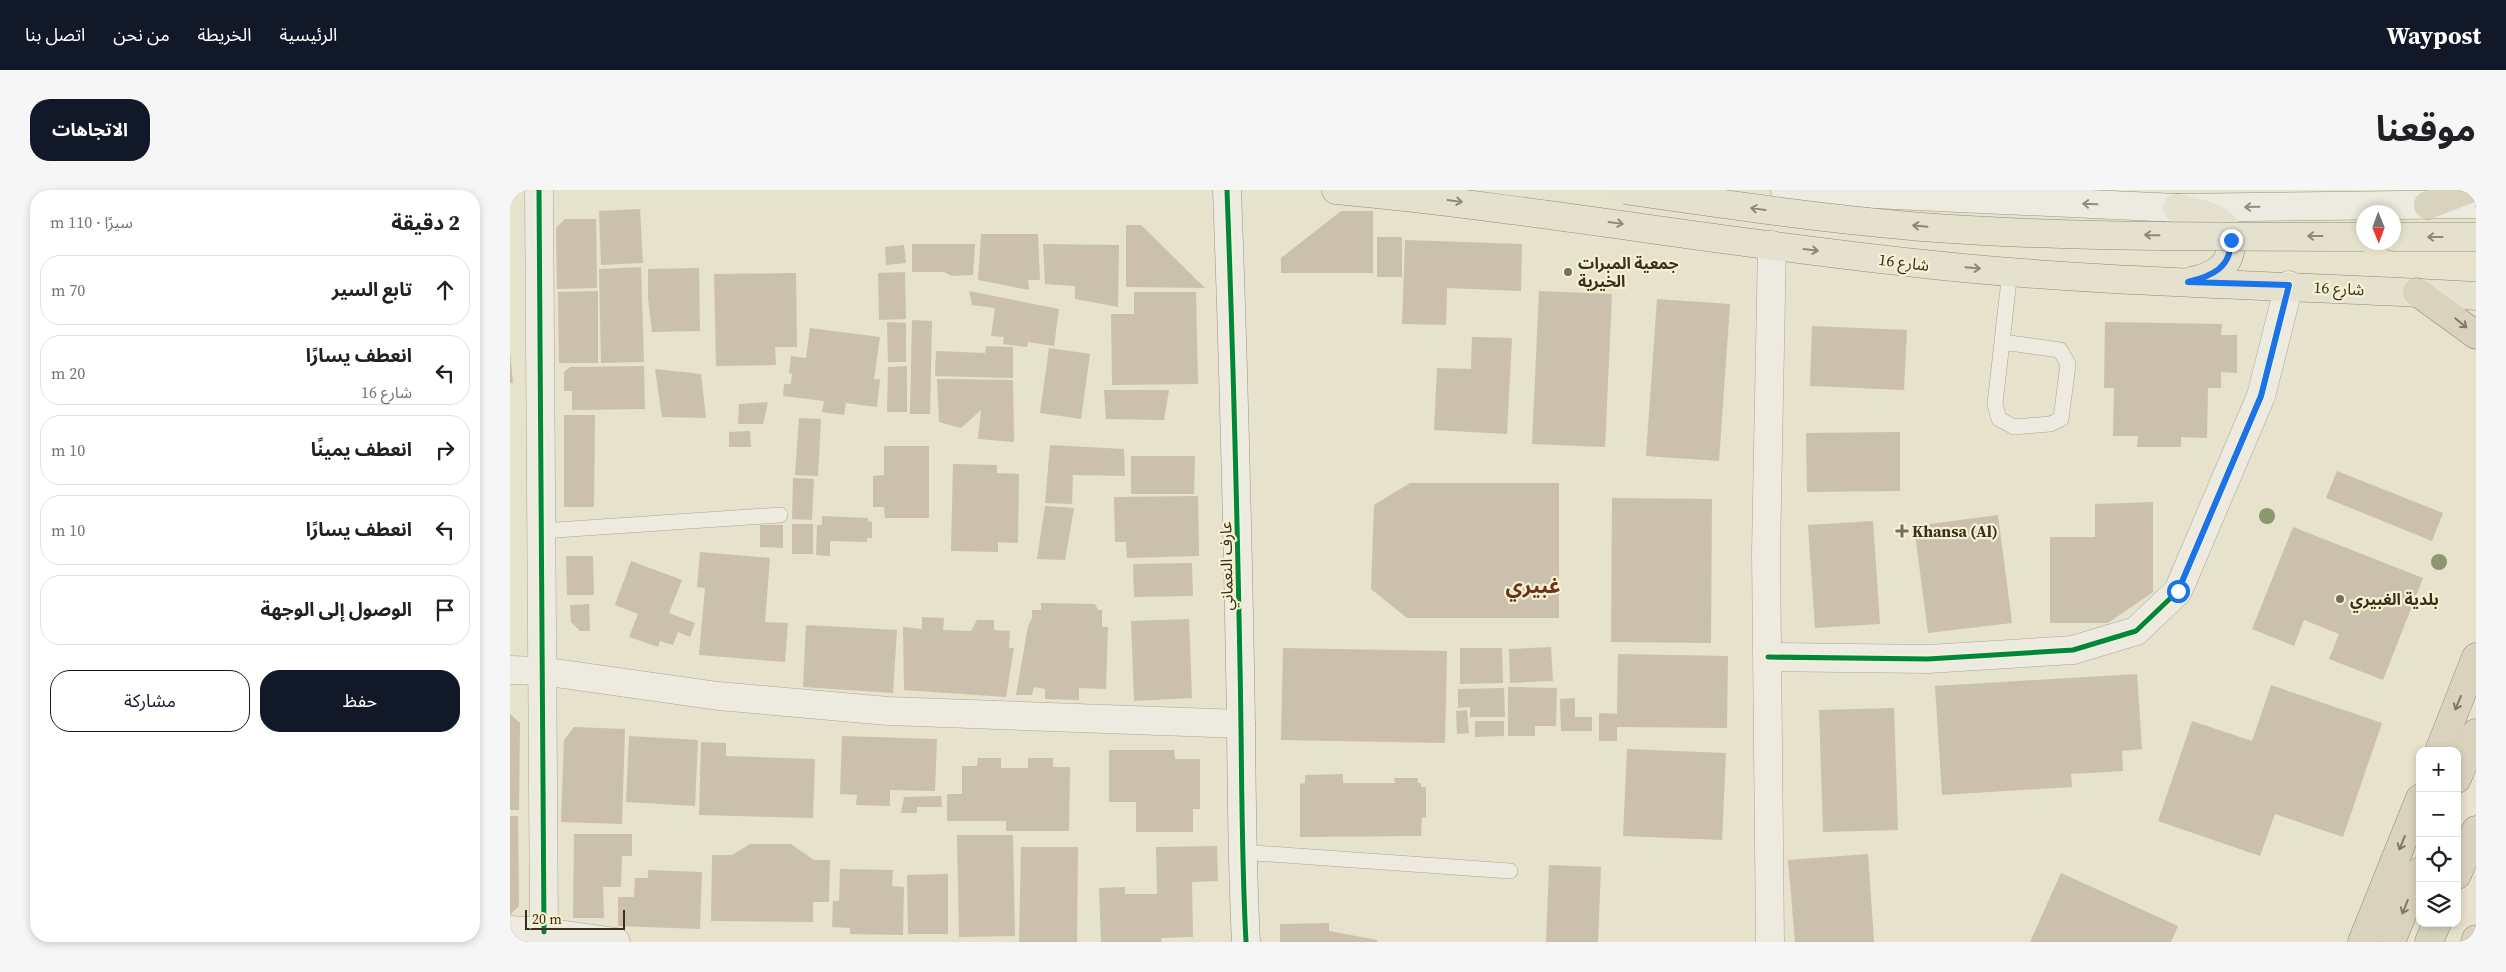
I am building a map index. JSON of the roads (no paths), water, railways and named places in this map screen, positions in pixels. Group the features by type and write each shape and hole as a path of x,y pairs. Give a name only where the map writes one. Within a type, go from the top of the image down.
{"highway":[{"path":"2428,205 2467,190"},
{"path":"2417,292 2476,335"},
{"path":"2441,747 2476,658"},
{"path":"2461,769 2476,733"},
{"path":"2362,942 2416,808"},
{"path":"2461,866 2476,830"},
{"path":"2391,942 2416,881"},
{"path":"2429,942 2435,927"}],"main road":[{"name":"شارع 16","path":"1336,190 1444,200 1925,264 2188,282 2289,285 2476,296"},
{"path":"1625,190 1812,217 1937,228 2037,233 2356,237"},
{"path":"2177,208 2218,220 2224,225 2231,240 2229,258 2219,270 2188,282"},
{"path":"2401,237 2476,237"}],"street":[{"path":"538,190 544,932"},
{"name":"عارف النعماني","path":"1227,190 1234,377 1241,724 1241,852 1246,942"},
{"path":"1785,190 2177,208 2222,199 2428,205 2476,204"},
{"path":"1770,942 1766,552 1772,245"},
{"path":"1768,657 1928,660 2073,650 2136,632 2178,591 2261,396 2289,285"},
{"path":"510,670 542,672 718,696 888,711 1241,724"},
{"path":"510,930 544,932 616,942"}],"lane":[{"path":"2002,342 2060,350 2068,364 2061,419 2050,424 2014,427 2000,419 1995,404 2010,271"},
{"path":"541,531 780,516"},
{"path":"1241,852 1510,871"}],"place":[{"name":"جمعية المبرات الخيرية","path":"1568,272"},
{"name":"Khansa (Al)","path":"1902,531"},
{"name":"بلدية الغبيري","path":"2340,599"}],"district":[{"name":"غبيري","path":"1533,585"}]}
